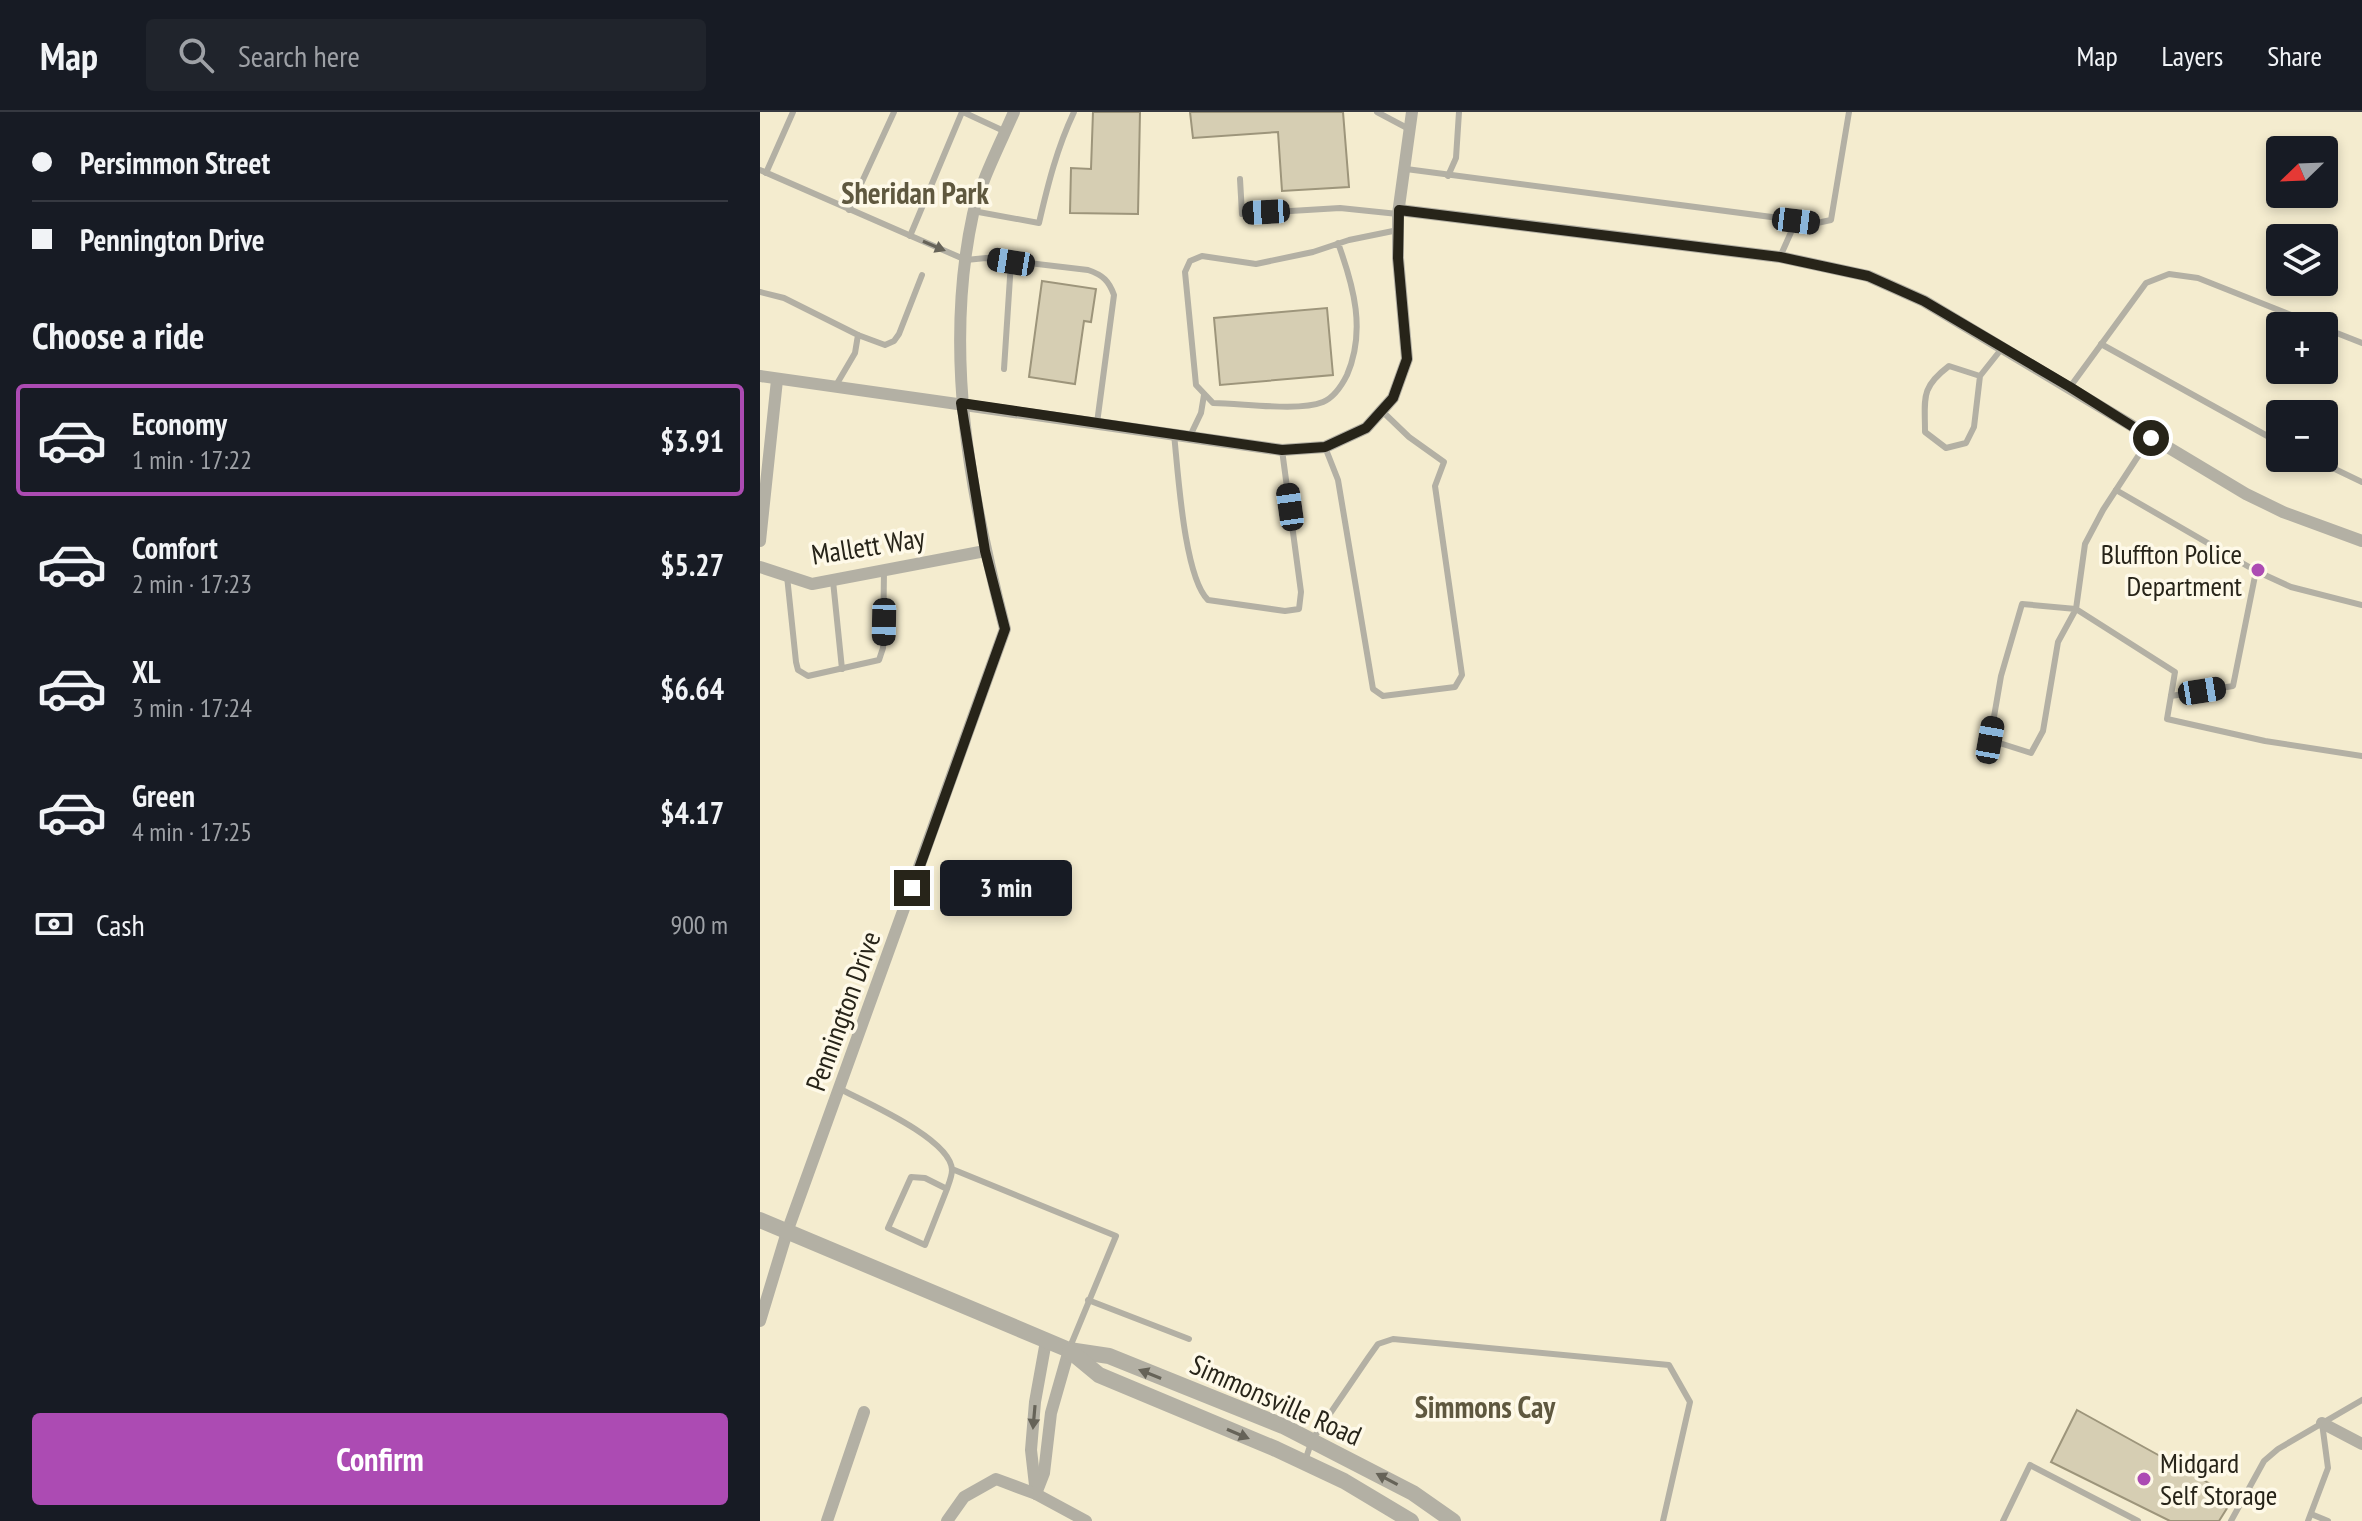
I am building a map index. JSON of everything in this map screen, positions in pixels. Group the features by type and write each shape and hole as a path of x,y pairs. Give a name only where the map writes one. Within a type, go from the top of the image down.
{"street":[{"name":"Pennington Drive","path":"760,1321 787,1232 1005,629 985,551 961,403 959,302 973,211 1014,112"},
{"path":"760,376 1282,450 1325,447 1366,428 1393,398 1407,359 1398,258 1398,212 1412,112"},
{"path":"1398,212 1780,257 1868,276 1896,287 2003,347 2151,438 2283,512 2362,541"},
{"path":"760,541 777,380"},
{"name":"Mallett Way","path":"760,567 812,584 985,551"},
{"name":"Simmonsville Road","path":"760,1220 1046,1341 1069,1350 1109,1356 1312,1440 1413,1493 1453,1521"},
{"path":"1036,1494 1031,1450 1035,1402 1046,1341"},
{"path":"1036,1494 1044,1473 1051,1413 1069,1350"},
{"name":"Simmonsville Road","path":"1069,1350 1099,1375 1344,1481 1411,1521"},
{"path":"827,1521 864,1412"},
{"path":"2322,1423 2362,1444"},
{"path":"947,1521 964,1497 996,1479 1036,1494 1071,1518 1086,1521"}],"lane":[{"path":"793,112 763,171 966,260 986,258 1100,274 1114,295 1097,423"},
{"path":"849,210 894,112"},
{"path":"910,236 963,112 1006,132"},
{"path":"973,211 1039,223 1054,162 1074,112"},
{"path":"1377,112 1410,129"},
{"path":"1448,176 1456,158 1459,112"},
{"path":"1406,169 1817,223 1831,220 1849,112"},
{"path":"1240,179 1242,214 1340,208 1398,212"},
{"path":"1780,257 1796,221"},
{"path":"1338,243 1357,307 1358,338 1342,387 1324,402 1291,406 1213,403 1196,385 1185,272 1190,261 1202,256 1256,264 1313,252 1338,243 1398,230"},
{"path":"1004,369 1011,262"},
{"path":"2070,387 2146,283 2169,274 2198,278 2283,312"},
{"path":"760,292 784,298 885,345 894,341 899,334 922,275"},
{"path":"2338,334 2362,343"},
{"path":"835,387 855,353 858,335"},
{"path":"2101,344 2266,435"},
{"path":"1980,376 1949,366 1931,380 1925,397 1925,432 1946,448 1966,443 1974,427 1980,376 2003,347"},
{"path":"1190,436 1201,413 1204,395"},
{"path":"1325,447 1338,480 1373,689 1383,696 1455,687 1462,675 1435,486 1444,462 1409,437 1381,411"},
{"path":"1174,434 1193,576 1201,593 1208,600 1285,611 1299,609 1301,592 1282,450"},
{"path":"2151,438 2085,544 2076,609 2058,642 2043,731 2031,753 1990,740 2001,676 2022,604 2076,609 2175,672 2167,719 2265,741 2362,756"},
{"path":"2338,470 2362,482"},
{"path":"2116,490 2256,571 2291,587 2362,605"},
{"path":"787,576 798,670 808,676 874,662 882,656 884,570"},
{"path":"2171,696 2233,686 2256,571"},
{"path":"833,580 842,669"},
{"path":"840,1089 905,1123 933,1142 947,1156 952,1169 947,1189 925,1245 888,1228 911,1177 925,1178 947,1189"},
{"path":"952,1169 1116,1236 1069,1350"},
{"path":"1088,1300 1189,1339"},
{"path":"1304,1463 1312,1440 1378,1344 1393,1339 1669,1365 1690,1402 1663,1521"},
{"path":"2231,1521 2264,1461 2278,1449 2362,1400"},
{"path":"2322,1423 2328,1468 2310,1518 2328,1521"},
{"path":"2003,1521 2030,1465 2138,1521"}],"building":[{"path":"1093,112 1140,112 1138,214 1070,213 1071,168 1091,169"},
{"path":"1190,112 1343,112 1349,187 1282,191 1278,132 1193,138"},
{"path":"1042,281 1096,289 1091,322 1084,321 1075,384 1029,377"},
{"path":"1327,308 1333,375 1220,385 1214,318"},
{"name":"Midgard Self Storage","path":"2077,1410 2234,1497 2219,1521 2170,1521 2051,1462"}],"place":[{"name":"Bluffton Police Department","path":"2258,570"},
{"name":"Midgard Self Storage","path":"2144,1479"}],"district":[{"name":"Sheridan Park","path":"915,194"},
{"name":"Simmons Cay","path":"1485,1408"}],"route":[{"path":"912,888 1005,629 985,551 961,403 1282,450 1325,447 1366,428 1393,398 1407,359 1398,258 1399,210 1780,257 1868,276 1924,301 2151,438"}]}
